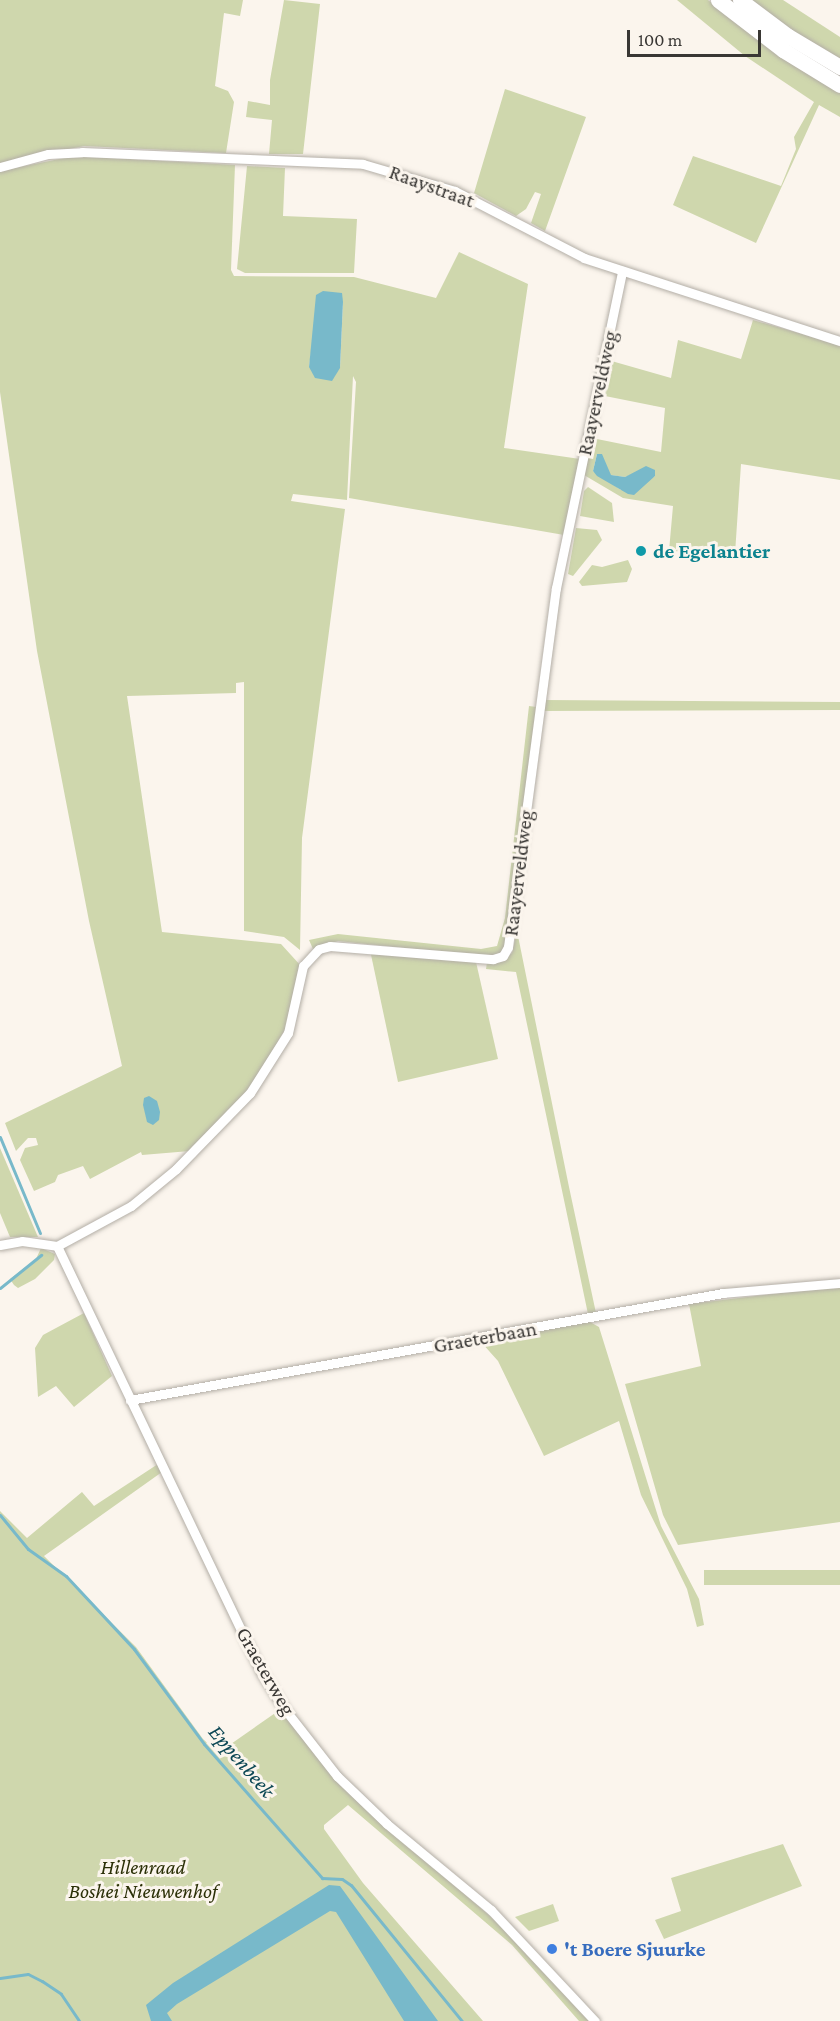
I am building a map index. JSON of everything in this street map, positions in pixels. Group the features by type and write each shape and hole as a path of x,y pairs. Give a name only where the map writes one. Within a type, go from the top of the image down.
{"highway":[{"path":"718,0 783,50 840,85"},
{"path":"740,0 788,36 840,67"}],"street":[{"name":"Raaystraat","path":"0,167 48,154 82,152 363,164 455,191 544,239 622,270 840,341"},
{"name":"Raayerveldweg","path":"52,1244 131,1206 176,1169 250,1093 288,1034 303,966 319,948 330,946 493,959 503,956 508,947 556,588 622,270"},
{"path":"0,1245 22,1241 52,1244"},
{"name":"Graeterweg","path":"52,1244 261,1672 283,1707 337,1776 387,1824 499,1917 595,2021"},
{"name":"Graeterbaan","path":"130,1400 723,1293 840,1283"}],"green space":[{"path":"0,0 243,0 240,16 224,13 215,86 228,91 234,102 226,153 84,146 0,163"},
{"path":"284,0 320,4 303,154 269,154 272,120 246,117 248,101 270,105 270,80"},
{"path":"677,0 708,0 771,49 840,92 840,117 819,105 756,243 673,205 693,156 781,186 796,149 794,137 814,102 745,56"},
{"path":"750,0 783,0 840,37 840,59 799,37"},
{"path":"505,89 586,117 545,231 531,223 541,194 535,192 526,209 516,216 474,193"},
{"path":"74,156 235,165 231,270 234,276 354,277 436,298 459,252 528,284 504,448 580,459 564,535 349,498 356,382 353,376 347,500 293,494 291,501 345,509 302,838 300,950 284,937 244,931 244,682 236,683 236,693 127,696 162,932 281,944 301,966 290,1021 251,1087 190,1151 142,1155 141,1152 90,1179 83,1166 58,1175 55,1182 34,1191 20,1160 25,1148 38,1145 36,1138 28,1138 16,1151 5,1123 122,1066 89,921 37,651 0,392 0,171","holes":["343,302 340,368 309,367 316,316"]},
{"path":"247,166 285,168 283,216 357,219 354,273 245,273 237,269"},
{"path":"753,320 840,345 840,480 741,464 735,554 669,551 673,506 623,498 584,475 592,438 661,452 665,408 600,395 608,360 671,378 678,340 741,359","holes":["597,454 610,475 625,477 641,471 655,476 636,488 621,490 593,471"]},
{"path":"588,487 612,503 614,522 580,516 584,491"},
{"path":"576,528 597,530 602,540 573,576 568,574"},
{"path":"628,560 632,569 627,582 582,586 579,582 592,565 602,567"},
{"path":"544,700 840,702 840,710 542,711"},
{"path":"529,706 536,707 506,946 499,954 481,956 338,941 313,949 309,940 338,934 481,949 497,946 505,918"},
{"path":"517,931 596,1313 588,1314 516,972 486,969 487,962 502,961 512,953"},
{"path":"370,950 476,962 498,1059 398,1082"},
{"path":"0,1148 38,1237 10,1237 0,1213"},
{"path":"41,1248 55,1254 54,1260 35,1279 18,1288 10,1279 36,1259"},
{"path":"840,1286 840,1522 678,1545 663,1515 625,1384 701,1366 689,1304"},
{"path":"84,1313 112,1376 74,1407 56,1386 38,1397 35,1348 43,1335"},
{"path":"590,1322 599,1327 661,1526 699,1599 704,1625 697,1627 687,1589 641,1495 619,1421 544,1456 498,1361 481,1342"},
{"name":"Hillenraad Boshei Nieuwenhof","path":"158,1464 162,1472 44,1556 136,1647 203,1739 218,1753 281,1709 346,1790 507,1931 591,2021 579,2021 512,1945 348,1805 324,1825 324,1829 363,1883 483,2021 0,2021 0,1511 27,1538 82,1492 94,1506"},
{"path":"704,1570 840,1570 840,1585 704,1585"},
{"path":"783,1844 802,1886 664,1939 655,1920 681,1911 671,1878"},
{"path":"553,1904 559,1921 529,1931 515,1917"}],"water":[{"path":"323,291 342,293 343,302 340,368 332,381 315,378 309,367 316,295"},
{"path":"597,454 602,454 611,475 625,477 646,466 655,470 655,476 634,495 628,494 597,476 593,471"},
{"path":"149,1096 157,1101 160,1112 159,1120 153,1125 147,1122 143,1105 144,1098"},
{"path":"329,1885 340,1886 438,2021 404,2021 336,1912 330,1911 177,2004 167,2013 172,2021 151,2021 146,2005 173,1983"}],"waterway":[{"name":"Eppenbeek","path":"0,1137 40,1233"},
{"name":"Eppenbeek","path":"0,1288 41,1255"},
{"name":"Eppenbeek","path":"0,1515 28,1549 66,1576 134,1649 204,1744 322,1878 342,1879 351,1885 462,2021"},
{"path":"0,1978 28,1974 42,1981 61,1994 79,2021"}],"place":[{"name":"de Egelantier","path":"641,551"},
{"name":"'t Boere Sjuurke","path":"552,1949"}]}
